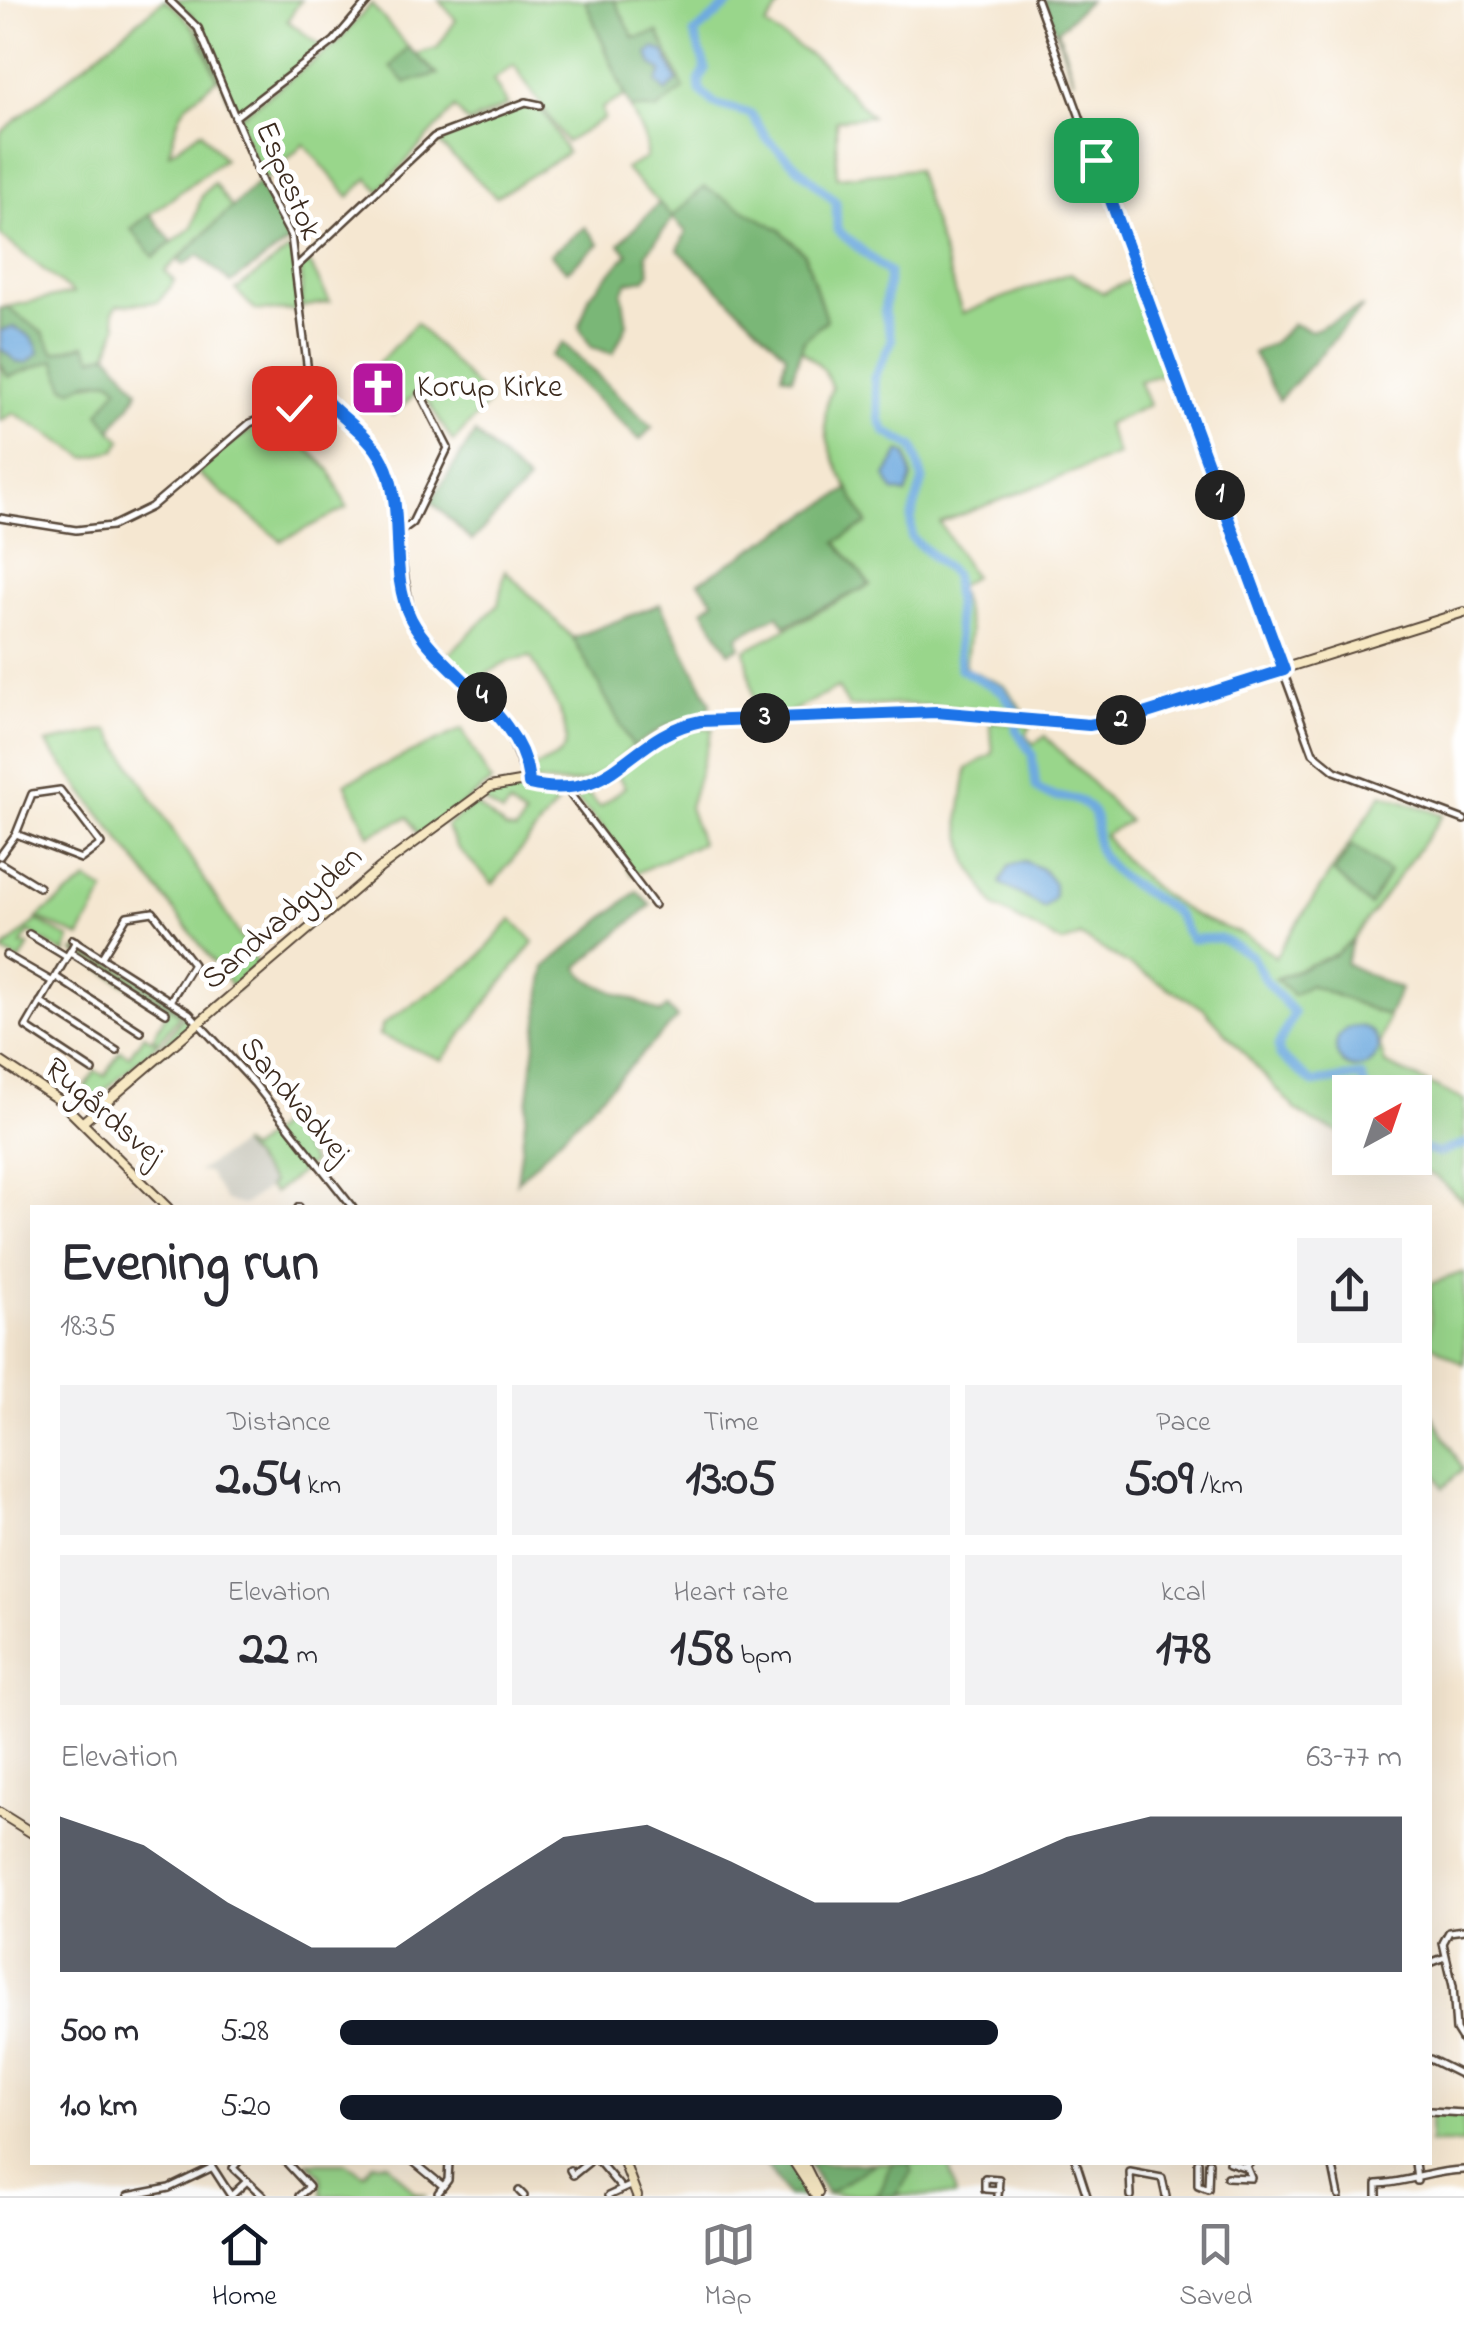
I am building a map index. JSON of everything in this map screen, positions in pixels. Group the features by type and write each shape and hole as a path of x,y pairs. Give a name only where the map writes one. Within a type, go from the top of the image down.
{"street":[{"name":"Espestok","path":"169,0 198,28 291,236 304,359 321,395"},
{"path":"235,117 334,41 369,0"},
{"path":"1038,0 1319,762 1464,820"},
{"path":"297,266 434,137 526,102 540,105"},
{"path":"397,534 412,523 448,448 420,393"},
{"path":"0,518 76,530 112,526 151,507 250,423 321,395 381,456 390,479 412,620 504,722 529,784"},
{"path":"654,906 567,790 601,780 665,732 701,721 886,712 1070,725 1113,722 1464,612"},
{"name":"Sandvadgyden","path":"83,1122 380,868 482,792 506,782 567,790"},
{"path":"0,856 16,834 32,794 60,790 101,844 80,860 16,834"},
{"path":"0,864 39,886"},
{"path":"102,957 127,916 153,912 193,964 172,998"},
{"path":"29,934 166,1013"},
{"name":"Sandvadvej","path":"68,954 74,940 172,998 254,1082 351,1205"},
{"path":"68,954 26,1028 93,1071"},
{"path":"6,955 141,1032"},
{"path":"40,1002 117,1052"},
{"name":"Rugårdsvej","path":"0,1061 46,1090 83,1122 165,1205"},
{"path":"0,1813 30,1832"},
{"path":"1464,1930 1445,1937 1443,1958 1454,1986 1456,2030 1464,2043"},
{"path":"1432,1962 1443,1958"},
{"path":"1432,2060 1464,2076"},
{"path":"1432,2112 1464,2112"},
{"path":"128,2196 176,2185 210,2165 231,2196 247,2181"},
{"path":"236,2165 234,2168 263,2196"},
{"path":"289,2165 308,2182 309,2187 299,2196"},
{"path":"417,2165 441,2190 450,2176 449,2165"},
{"path":"570,2170 573,2174 585,2165"},
{"path":"602,2165 622,2188"},
{"path":"625,2165 637,2196"},
{"path":"796,2165 818,2196"},
{"path":"804,2165 818,2196"},
{"path":"1077,2165 1087,2196"},
{"path":"1146,2172 1147,2165"},
{"path":"1198,2165 1198,2185 1208,2192"},
{"path":"1208,2192 1209,2165"},
{"path":"1227,2177 1252,2178 1248,2165"},
{"path":"1333,2165 1340,2196"},
{"path":"1411,2165 1416,2181"},
{"path":"1377,2196 1377,2184 1416,2181 1438,2170 1464,2170"},
{"path":"1131,2196 1130,2172 1162,2178 1166,2196"},
{"path":"608,2196 633,2184"},
{"path":"176,2185 181,2196"}],"shaded area":[{"path":"240,1144 273,1184 243,1205 226,1201 208,1172 197,1172"}],"green space":[{"path":"164,0 191,24 217,79 183,110 169,153 201,131 224,159 131,229 154,257 192,227 202,195 214,183 232,208 165,271 175,281 158,302 117,305 113,312 117,326 108,353 93,358 85,345 54,353 43,333 6,307 73,293 0,235 0,133"},
{"path":"173,0 301,0 287,21 323,47 239,113 233,109 192,15"},
{"path":"439,0 585,0 625,96 602,108 604,119 566,142 514,65 493,80 508,105 468,123 455,108 379,191 368,178 349,197 304,144 264,181 237,119 335,45 371,4 408,47 391,67 436,74 415,54 437,48 456,20"},
{"path":"585,0 614,0 634,38 658,32 684,89 656,110 630,107"},
{"path":"614,0 784,0 766,26 822,63 871,116 836,120 837,177 916,169 962,313 1070,273 1103,293 1138,277 1171,372 1139,381 1149,405 1106,425 1118,455 940,523 973,576 958,587 970,631 965,668 1005,686 1025,714 903,704 849,707 838,688 784,715 757,715 745,650 870,585 836,542 867,523 841,475 828,440 826,405 832,388 824,370 801,349 804,340 826,320 805,254 673,217 625,169 646,158 646,142 630,107 656,110 634,39"},
{"path":"1044,0 1089,0 1058,30 1074,80"},
{"path":"408,47 437,74 406,83 391,67"},
{"path":"526,103 545,114 567,153 496,197 435,140"},
{"path":"258,182 289,242 231,283 199,255 183,265 178,260"},
{"path":"704,187 780,230 805,254 826,320 804,340 792,378 782,375 786,354 678,250 686,232 673,218 646,254 650,272 644,279 628,282 622,292 627,324 613,354 591,347 579,327 590,295 628,254 619,244 659,203 672,217"},
{"path":"150,214 172,242 154,257 131,229"},
{"path":"585,227 599,244 567,271 550,254"},
{"path":"289,250 294,253 300,311 255,310 236,290"},
{"path":"309,262 330,302 302,307 301,266"},
{"path":"6,307 43,333 54,353 85,345 93,358 108,353 138,390 112,431 99,413 118,387 110,380 87,382 73,390 65,387 55,360 8,377 0,362 0,309"},
{"path":"1363,307 1279,400 1253,353 1274,342 1293,324 1312,331"},
{"path":"416,323 490,401 453,442 426,399 433,392 425,384 393,415 356,387"},
{"path":"563,343 652,427 640,440 551,356"},
{"path":"55,360 65,387 111,380 119,387 112,431 122,440 116,450 87,458 14,413 0,421 0,362 8,377"},
{"path":"274,417 330,470 347,508 281,541 198,473 218,450"},
{"path":"475,433 528,482 472,541 431,501"},
{"path":"849,489 867,524 836,542 870,585 785,626 778,615 738,636 740,647 729,652 703,609 714,601 699,582"},
{"path":"505,570 573,638 633,747 588,780 566,784 533,781 531,770 557,756 566,741 556,704 531,657 510,661 471,682 447,656 498,605"},
{"path":"660,604 711,703 707,713 666,726 633,747 573,638"},
{"path":"990,721 1031,726 1026,735 1034,744 1045,736 1129,821 1104,835 1137,872 1179,906 1251,939 1275,957 1382,794 1443,815 1352,941 1336,954 1277,978 1310,985 1388,1016 1380,1045 1385,1064 1409,1075 1332,1075 1332,1130 1313,1122 1295,1109 1204,1009 1080,936 1063,943 995,907 968,862 959,821 967,769 993,753"},
{"path":"688,728 713,728 689,807 701,843 632,875 606,831 574,797 587,793 600,807 625,787 617,774 650,746"},
{"path":"462,729 491,782 420,838 408,817 369,835 345,783"},
{"path":"109,730 259,966 235,990 46,743"},
{"path":"513,787 545,795 557,804 493,884 457,847 446,826 475,804 506,829 516,831 525,817 509,805 502,814 481,799 490,791"},
{"path":"1352,845 1389,872 1370,906 1334,873"},
{"path":"87,880 105,891 80,937 37,918"},
{"path":"637,891 651,905 578,967 591,981 660,1013 667,1007 677,1018 517,1182 545,967"},
{"path":"512,919 534,942 442,1060 379,1035 383,1024 475,962"},
{"path":"37,920 70,939 65,954 29,932 21,945 29,945 20,961 2,951"},
{"path":"1352,941 1346,964 1400,989 1388,1016 1310,985 1293,995 1276,979 1336,954"},
{"path":"80,947 125,972 184,1014 80,948 77,951 180,1014 159,1042 153,1038 167,1011 74,952"},
{"path":"184,1014 192,1027 153,1060"},
{"path":"144,1035 158,1043 90,1104 79,1098 95,1071 105,1076 120,1051 129,1056"},
{"path":"1432,1085 1464,1100 1464,1202 1432,1175"},
{"path":"282,1123 313,1163 274,1193 268,1187 272,1183 240,1144 250,1150"},
{"path":"1464,1272 1464,1364 1432,1345 1432,1283"},
{"path":"1432,1415 1463,1469 1443,1488 1432,1467"},
{"path":"1432,2114 1463,2115 1464,2143 1432,2143"},
{"path":"310,2165 348,2165 364,2174 371,2165 390,2165 414,2192 427,2196 322,2196 321,2175"},
{"path":"766,2165 790,2165 811,2196 787,2196"},
{"path":"809,2165 872,2165 827,2194"},
{"path":"872,2165 949,2165 956,2196 827,2194"},
{"path":"892,2165 910,2165 912,2173 895,2196 876,2196 882,2188"}],"water":[{"path":"654,48 664,52 677,81 666,92 657,82 662,71 652,65 648,54"},
{"path":"13,327 36,343 39,353 28,362 18,363 0,348 0,331"},
{"path":"900,451 906,454 912,478 906,494 893,491 886,476"},
{"path":"1024,861 1042,869 1054,884 1054,898 1044,908 1000,883 1009,866"},
{"path":"1357,1026 1372,1032 1378,1047 1372,1062 1357,1068 1342,1062 1336,1047 1342,1032"}],"waterway":[{"path":"734,0 694,34 706,69 699,81 700,91 715,104 751,114 768,140 836,202 837,230 889,273 884,312 892,340 874,378 880,421 886,432 913,447 923,480 911,519 912,538 954,575 960,669 1002,691 1017,713 1016,729 1032,754 1036,787 1048,794 1080,801 1091,810 1096,820 1098,848 1112,868 1175,913 1192,939 1220,938 1251,955 1267,983 1294,1013 1278,1046 1280,1056 1313,1083 1332,1080"},
{"path":"1432,1151 1464,1144"}],"place":[{"name":"Korup Kirke","path":"378,388"}],"route":[{"path":"294,408 321,395 366,436 381,456 394,495 402,579 412,620 504,722 528,772 529,784 567,790 581,788 601,780 665,732 701,721 936,712 1089,725 1134,717 1284,670 1096,160"}]}
